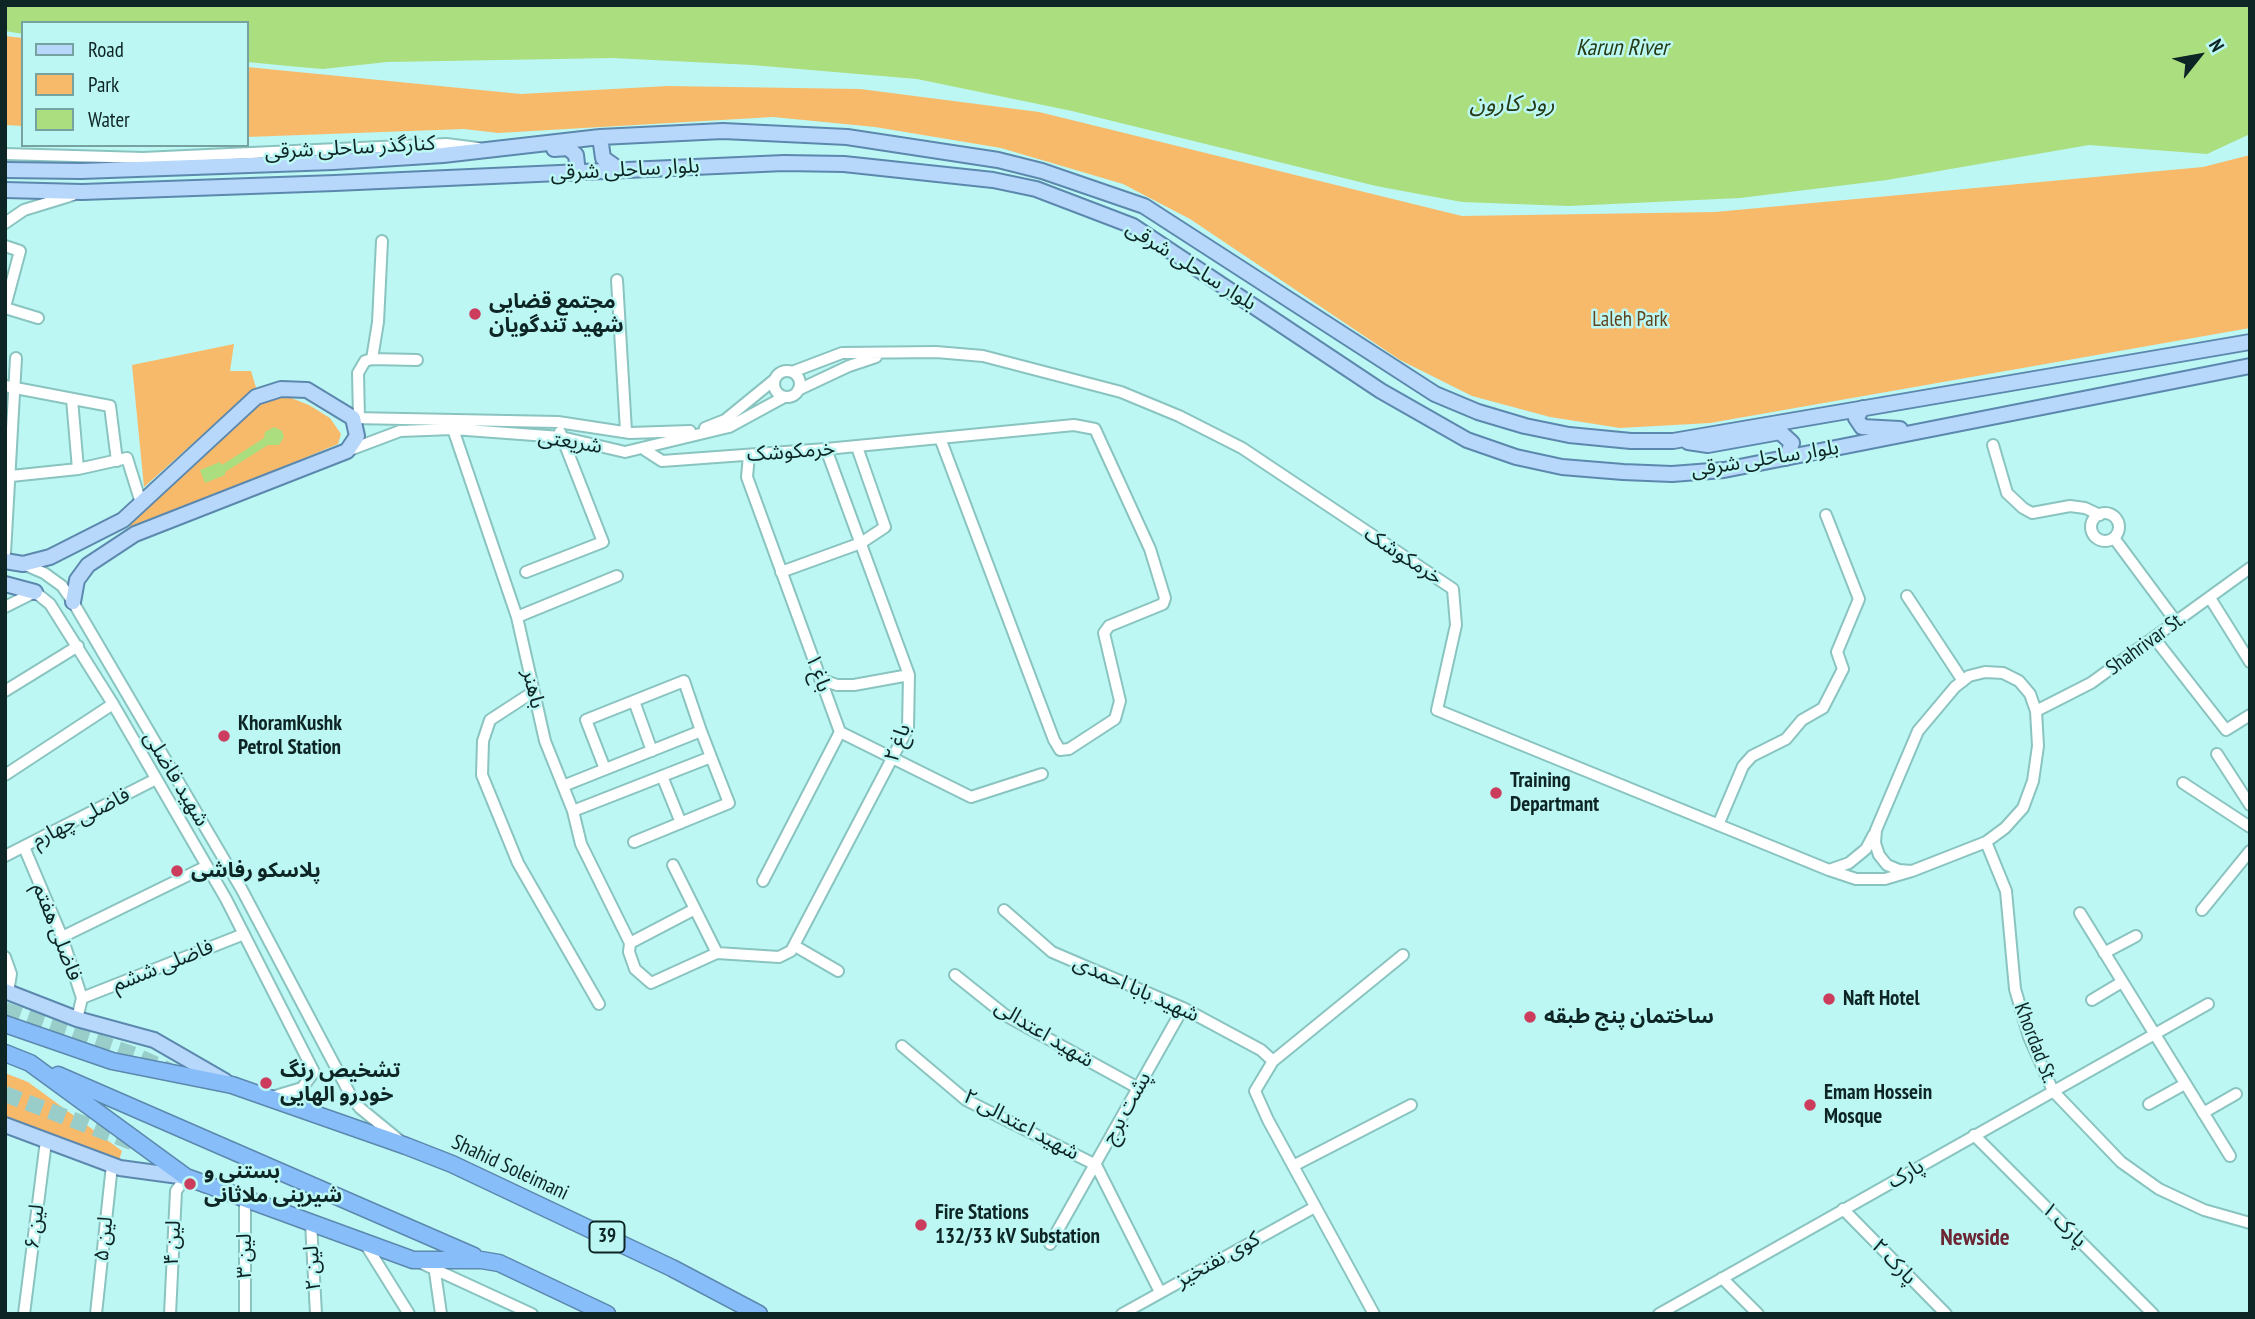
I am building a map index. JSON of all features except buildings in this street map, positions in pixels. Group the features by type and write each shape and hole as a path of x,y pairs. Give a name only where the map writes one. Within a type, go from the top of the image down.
{"highway":[{"name":"39","path":"5,1024 113,1061 232,1085"},
{"path":"5,1053 481,1260 499,1263 607,1314"},
{"path":"30,1063 186,1177 413,1260 434,1265 481,1260"},
{"name":"Shahid Soleimani","path":"232,1085 452,1164 759,1314"},
{"path":"731,1298 744,1314"}],"main road":[{"name":"بلوار ساحلی شرقی","path":"5,170 333,162 484,150 600,137 723,131 847,137 998,160 1042,171 1144,206 1435,394 1478,412 1569,435 1631,441 1673,440 2250,342"},
{"path":"600,137 603,158 620,170"},
{"path":"499,148 522,152 568,148 578,159 572,173"},
{"name":"بلوار ساحلی شرقی","path":"5,190 82,192 572,173 723,164 844,164 951,174 1037,189 1107,215 1158,240 1381,391 1467,440 1516,457 1562,467 1623,472 1672,474 1724,470 2250,366"},
{"path":"5,561 23,564 87,540 123,520 256,397 281,389 307,390 356,418 356,436 347,451"},
{"path":"1863,408 1856,418 1862,428 1927,430"},
{"path":"1673,440 1708,445 1780,432 1793,443 1786,458"},
{"name":"شریعتی","path":"74,602 77,580 88,565 135,534 347,451"},
{"path":"5,586 35,592"},
{"path":"6,991 77,1019 154,1040 232,1085"},
{"path":"5,1125 112,1165 150,1174 186,1177"}],"street":[{"name":"کنارگذر ساحلی شرقی","path":"5,154 143,158 446,144 484,150"},
{"path":"21,170 23,155"},
{"path":"5,223 24,210 82,192"},
{"path":"372,359 378,323 382,241"},
{"path":"5,246 20,251 5,308 38,318"},
{"path":"617,280 625,375 625,432 633,440 629,451"},
{"name":"خرمکوشک","path":"889,353 936,352 983,356 1060,374 1144,402 1242,448 1453,589 1456,625 1437,710 1856,879 1875,879 1912,871 1986,842 2005,828 2023,808 2033,781 2038,746 2036,711"},
{"path":"889,353 849,366 784,397 776,391 774,380 781,372 792,372 842,354 889,353"},
{"path":"5,553 11,476 9,387 16,358"},
{"path":"356,418 358,373 365,361 417,360"},
{"path":"792,372 799,379 799,390"},
{"name":"شریعتی","path":"347,451 400,431 453,429 561,438 615,450 645,450 725,420 774,380"},
{"path":"9,387 110,406 117,461"},
{"name":"شریعتی","path":"356,418 558,422 625,432 680,436 729,427 784,397"},
{"path":"72,399 79,469"},
{"path":"526,572 603,542 561,438 558,422"},
{"name":"خرمکوشک","path":"645,450 662,461 857,447 1074,425 1095,429 1101,435 1150,550 1165,598 1163,604 1109,626 1104,633 1120,701 1115,719 1069,749 1060,750 1054,740 940,439"},
{"name":"باهنر","path":"453,429 517,617 545,741 573,811 581,844 630,943"},
{"path":"615,450 613,441 625,432"},
{"path":"1993,445 2007,493 2023,508 2032,513 2070,506 2085,508 2100,515 2109,514 2118,523 2119,531 2114,538 2101,540 2094,534 2092,525 2100,515"},
{"path":"781,572 861,543 885,527 857,447"},
{"name":"باغ ۲","path":"795,946 908,728 909,674 826,449"},
{"name":"باغ ۱","path":"749,455 747,477 840,732"},
{"path":"11,476 79,469 127,458 141,503"},
{"path":"1718,825 1743,766 1752,756 1786,739 1801,720 1823,708 1843,669 1837,652 1858,599 1826,515"},
{"path":"2114,538 2176,623"},
{"name":"شهید فاضلی","path":"23,564 44,573 62,586 74,602 242,890 359,1108 406,1146"},
{"name":"Shahrivar St.","path":"2036,711 2091,683 2250,568"},
{"path":"517,617 617,576"},
{"path":"5,586 11,595 5,607"},
{"path":"5,607 35,592"},
{"name":"شهید فاضلی","path":"35,592 50,604 113,704 207,866 311,1066"},
{"path":"1907,596 1963,681"},
{"path":"2210,598 2250,662"},
{"path":"2155,639 2226,730 2250,715"},
{"path":"5,691 78,646"},
{"path":"1829,870 1849,863 1866,849 1918,731 1963,681 1986,671 2003,673 2019,681 2030,694 2036,711"},
{"path":"820,679 837,685 854,685 909,674"},
{"path":"605,769 586,720 684,681 729,803 635,842"},
{"path":"533,692 490,720 483,741 482,775 518,863 599,1004"},
{"path":"634,701 652,751"},
{"path":"5,775 113,704"},
{"path":"563,786 701,731"},
{"path":"763,881 840,732 971,797 1042,774"},
{"path":"2217,754 2250,805"},
{"path":"573,811 710,757"},
{"path":"662,776 681,823"},
{"name":"فاضلی چهارم","path":"5,856 156,779"},
{"path":"2183,783 2250,827"},
{"path":"1876,830 1875,843 1888,865 1899,870 1912,871"},
{"name":"Khordad St.","path":"1986,842 2006,891 2015,989 2029,1037 2053,1091 2121,1162 2159,1189 2204,1210 2250,1223"},
{"name":"فاضلی هفتم","path":"24,847 62,937 82,998 77,1019"},
{"path":"2202,910 2250,851"},
{"path":"673,865 718,953"},
{"path":"62,937 207,866"},
{"path":"695,909 630,943 629,953 635,969 651,983 718,953 779,957 795,946 838,971"},
{"name":"شهید بابا احمدی","path":"1004,910 1052,953 1183,1008 1261,1050 1273,1060"},
{"path":"2080,913 2230,1156"},
{"name":"فاضلی ششم","path":"82,998 244,934"},
{"path":"2104,953 2136,936"},
{"path":"1374,1314 1255,1091 1273,1060 1403,955"},
{"path":"5,957 11,974 6,991"},
{"name":"شهید اعتدالی","path":"955,975 1006,1015 1138,1088"},
{"path":"2092,1000 2122,982"},
{"name":"پارک","path":"1659,1314 2208,1004"},
{"name":"پشت برج","path":"1050,1244 1183,1008"},
{"name":"شهید اعتدالی ۲","path":"902,1046 966,1100 1096,1165 1160,1292"},
{"path":"311,1066 318,1069 325,1067 329,1056"},
{"path":"269,1097 302,1088 314,1072 311,1066"},
{"path":"2149,1104 2185,1084"},
{"path":"2203,1113 2236,1094"},
{"path":"1293,1166 1411,1105"},
{"name":"پارک ۱","path":"1974,1135 2153,1314"},
{"name":"لین ۶","path":"23,1314 46,1141"},
{"name":"لین ۵","path":"96,1314 112,1165"},
{"name":"لین ۴","path":"170,1314 176,1191 186,1177"},
{"name":"لین ۳","path":"245,1199 246,1314"},
{"name":"کوی نفتخیز","path":"1122,1314 1315,1206"},
{"name":"پارک ۲","path":"1843,1209 1945,1314"},
{"name":"لین ۲","path":"311,1223 316,1314"},
{"path":"366,1245 409,1314"},
{"path":"434,1265 441,1314"},
{"path":"434,1265 532,1314"},
{"path":"1722,1278 1758,1314"}],"green space":[{"path":"5,36 21,38 21,126 5,125"},
{"name":"Laleh Park","path":"248,67 521,94 668,86 860,89 1039,112 1462,216 1715,212 2203,167 2250,155 2250,328 1710,423 1620,428 1550,417 1472,396 1400,360 1190,219 1123,184 1001,148 875,127 773,117 498,133 464,129 248,137"},
{"path":"234,344 230,371 251,371 257,391 245,397 144,487 132,365"},
{"path":"281,394 309,405 330,418 341,434 338,444 132,530 127,523 257,402"},
{"path":"5,1073 28,1082 122,1151 119,1160 5,1117"}],"water":[{"name":"رود کارون","path":"5,5 2250,5 2250,134 2207,154 2089,145 1887,180 1740,198 1569,206 1462,202 1376,186 1072,111 917,79 752,65 613,58 387,62 323,69 248,62 248,21 21,21 21,34 5,31"},
{"path":"274,427 282,431 284,437 279,445 268,445 225,472 225,475 205,483 200,470 220,462 222,465 264,438 265,432"}],"tunnel":[{"path":"5,1010 135,1055 168,1070"},
{"path":"5,1094 137,1144"}],"place":[{"name":"مجتمع قضایی شهید تندگویان","path":"475,314"},
{"name":"KhoramKushk Petrol Station","path":"224,736"},
{"name":"Training Departmant","path":"1496,793"},
{"name":"پلاسکو رفاشی","path":"177,871"},
{"name":"Naft Hotel","path":"1829,999"},
{"name":"ساختمان پنج طبقه","path":"1530,1017"},
{"name":"تشخیص رنگ خودرو الهایی","path":"266,1083"},
{"name":"Emam Hossein Mosque","path":"1810,1105"},
{"name":"بستنی و شیرینی ملاثانی","path":"190,1184"},
{"name":"Fire Stations 132/33 kV Substation","path":"921,1225"}],"district":[{"name":"Newside","path":"1975,1238"}],"water label":[{"name":"Karun River","path":"1622,48"}]}
